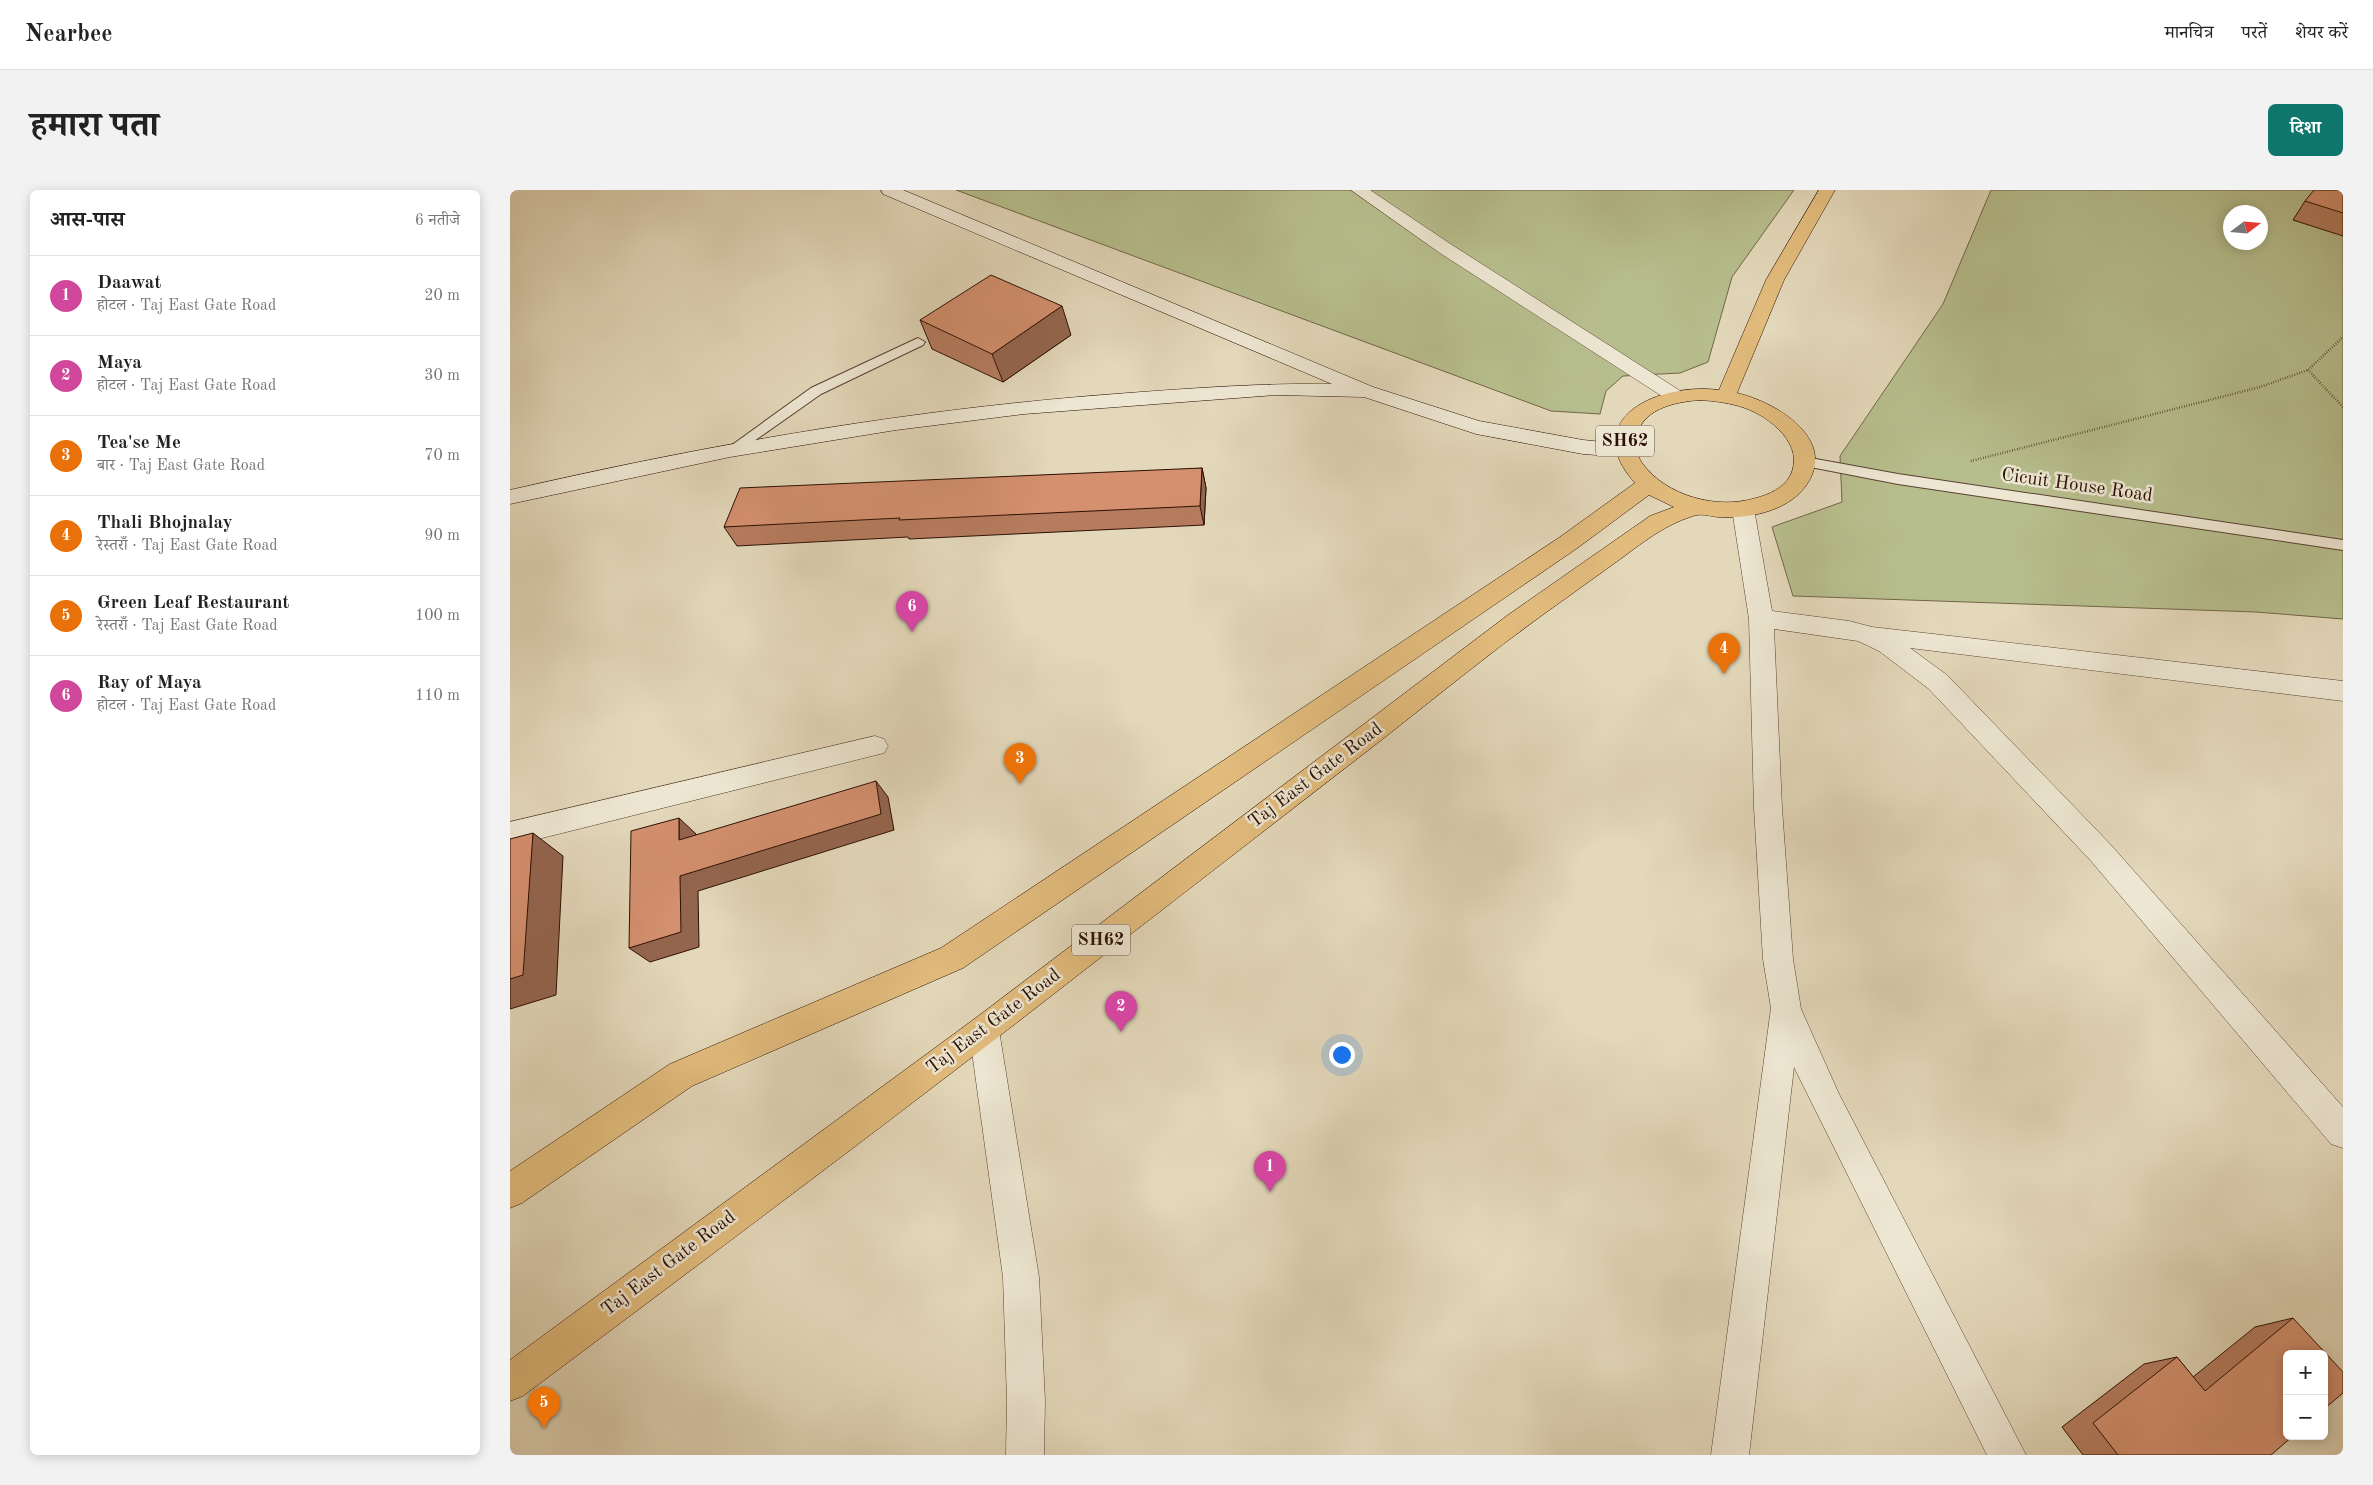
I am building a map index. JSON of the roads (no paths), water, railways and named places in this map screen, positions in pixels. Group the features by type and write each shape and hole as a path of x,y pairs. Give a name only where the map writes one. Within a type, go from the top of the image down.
{"main road":[{"path":"1726,396 1775,280 1827,190"},
{"name":"SH62","path":"1700,394 1726,396 1751,402 1773,414 1791,428 1802,445 1805,462 1802,476 1793,487 1780,497 1743,509 1697,506 1670,497 1649,484 1633,467 1625,450 1625,435 1631,422 1642,411 1656,402 1675,396 1700,394"},
{"name":"SH62","path":"510,1192 681,1075 952,958 1559,549 1649,484"},
{"name":"Taj East Gate Road","path":"510,1383 984,1030 1518,621 1658,522 1697,506"}],"street":[{"path":"889,190 1366,391 1476,426 1583,447 1625,450"},
{"path":"1359,190 1446,249 1675,396"},
{"path":"510,498 586,479 732,450 964,415 1250,391 1366,391"},
{"path":"1743,509 1761,619 1768,808 1778,959 1786,1009 1806,1059 1828,1105 2007,1455"},
{"path":"1761,619 1849,630 1865,634 2343,691"},
{"path":"1865,634 1888,645 1945,690 2101,853 2343,1132"},
{"path":"510,834 875,746"},
{"path":"1730,1455 1786,1009"},
{"path":"984,1030 1021,1277 1026,1401 1025,1455"}],"lane":[{"path":"732,450 816,391 918,342"},
{"name":"Cicuit House Road","path":"1805,462 1907,481 2343,546"}],"place":[{"name":"Ray of Maya","path":"912,632"},
{"name":"Thali Bhojnalay","path":"1724,674"},
{"name":"Tea'se Me","path":"1020,784"},
{"name":"Maya","path":"1121,1032"},
{"name":"Daawat","path":"1270,1192"},
{"name":"Green Leaf Restaurant","path":"544,1428"}]}
